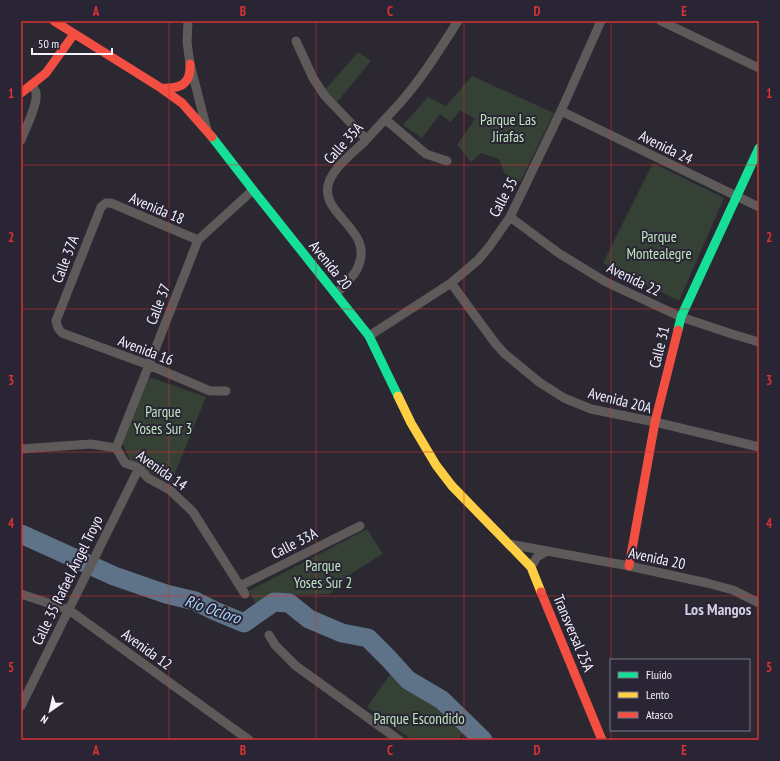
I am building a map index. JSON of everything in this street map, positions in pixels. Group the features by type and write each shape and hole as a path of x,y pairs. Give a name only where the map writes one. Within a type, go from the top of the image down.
{"main road":[{"name":"Avenida 20","path":"54,21 161,88 182,103 208,130 253,190 369,336 411,424 432,459 452,486 470,506 509,544"},
{"path":"21,93 46,73 74,34"},
{"path":"161,88 170,89 183,84 189,77 190,64"},
{"name":"Calle 31","path":"629,566 655,422 681,316 759,148"},
{"name":"Transversal 25A","path":"509,544 531,567 602,740"}],"street":[{"path":"188,21 190,64 208,130"},
{"name":"Calle 35A","path":"336,294 355,271 360,258 361,249 359,241 350,226 333,208 328,195 329,182 340,166 385,119 418,81 458,21"},
{"name":"Calle 35","path":"369,336 451,283 478,260 489,247 510,218 561,111 601,21"},
{"path":"661,21 759,68"},
{"path":"296,41 313,78 325,96 366,139"},
{"path":"21,140 37,99 36,92 32,85"},
{"name":"Avenida 24","path":"561,111 759,207"},
{"path":"385,119 426,154 447,161"},
{"name":"Calle 37","path":"116,448 198,240 253,190"},
{"name":"Avenida 18","path":"106,203 111,203 198,240"},
{"name":"Calle 37A","path":"58,328 56,320 101,207 106,203"},
{"name":"Avenida 22","path":"510,218 560,254 606,282 681,316 759,342"},
{"name":"Avenida 20A","path":"451,283 504,353 539,382 564,398 591,409 655,422 759,447"},
{"name":"Avenida 16","path":"58,328 62,333 149,365 210,391 226,391"},
{"name":"Avenida 14","path":"21,449 91,444 116,448 125,462 139,468 148,478 170,490 193,512 245,594"},
{"name":"Calle 35 Rafael Ángel Troyo","path":"21,706 139,468"},
{"name":"Calle 33A","path":"240,586 360,526"},
{"name":"Avenida 20","path":"509,544 629,566 733,590 759,603"},
{"path":"531,567 537,557 547,551"},
{"name":"Avenida 12","path":"21,594 69,610 249,740"},
{"path":"269,635 275,646 296,666 399,740"}],"green space":[{"path":"358,52 371,61 337,102 325,90"},
{"name":"Parque Las Jirafas","path":"472,76 554,113 520,182 505,174 499,159 481,153 471,162 457,145 475,119 460,110 451,122 440,114 422,138 403,125 428,97 446,106"},
{"name":"Parque Montealegre","path":"653,163 724,198 679,301 603,263"},
{"name":"Parque Yoses Sur 3","path":"152,378 206,397 171,483 131,463 121,439 147,380"},
{"name":"Parque Yoses Sur 2","path":"367,529 383,554 352,573 330,594 293,595 271,599 258,607 249,591"},
{"name":"Parque Escondido","path":"393,670 404,684 438,703 465,730 458,740 412,740 367,707"}],"waterway":[{"name":"Río Ocloro","path":"21,534 114,576 166,594 195,601 244,623 274,602 289,603 309,619 342,633 368,638 408,680 442,700 483,740"}],"traffic: fast":[{"path":"212,137 369,336 398,396"},
{"path":"678,330 681,317 759,148"}],"traffic: slow":[{"path":"398,396 411,423 436,465 452,486 531,567 541,592"}],"traffic: jam":[{"path":"54,21 161,88 182,103 212,137"},
{"path":"21,93 46,73 74,34"},
{"path":"161,88 174,88 183,84 189,77 190,64"},
{"path":"629,566 655,422 678,330"},
{"path":"541,592 602,740"}],"district":[{"name":"Los Mangos","path":"718,609"}]}
